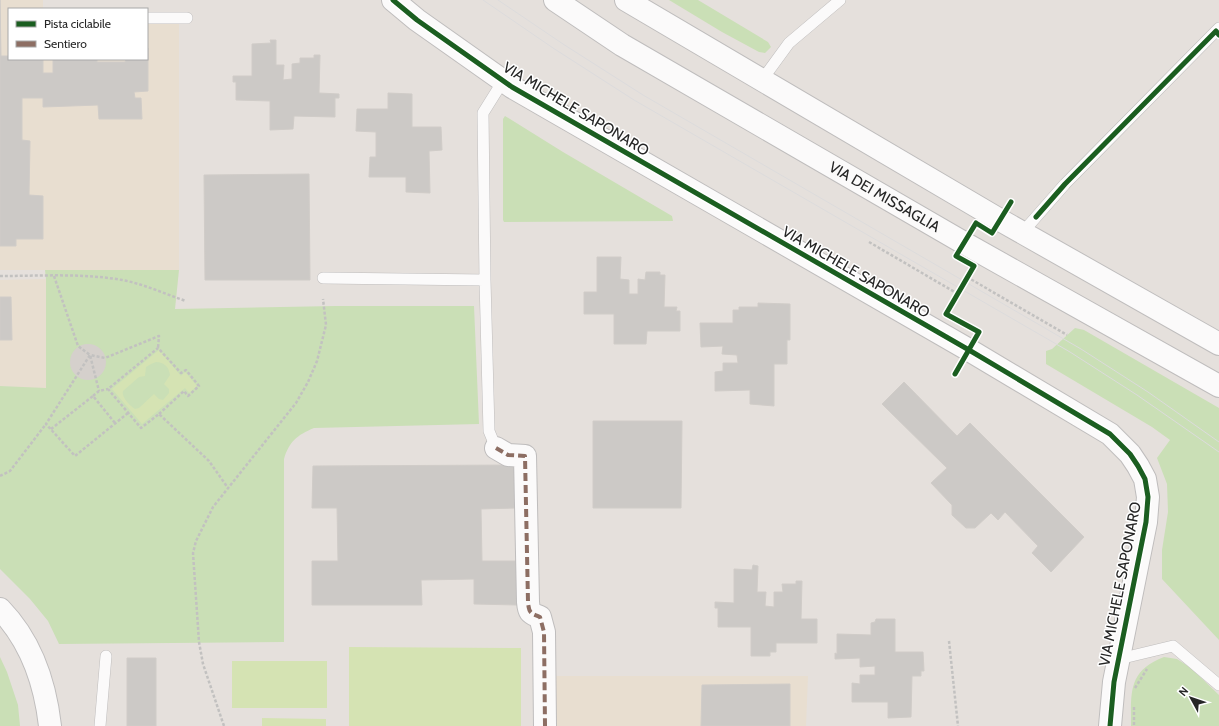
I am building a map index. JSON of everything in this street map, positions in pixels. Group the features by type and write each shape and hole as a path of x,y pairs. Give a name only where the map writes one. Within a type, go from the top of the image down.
{"street":[{"name":"VIA MICHELE SAPONARO","path":"393,0 416,20 503,81 969,350 1110,434 1130,454 1145,479 1148,496 1146,522 1114,682 1110,726"},
{"name":"VIA DEI MISSAGLIA","path":"555,0 636,53 964,243 1219,386"},
{"path":"626,0 1022,233 1219,344"},
{"path":"496,448 508,455 526,456 528,609 531,614 540,617 544,632 545,726"},
{"path":"0,609 21,634 38,668 48,705 50,726"}],"lane":[{"path":"762,80 788,43 840,0"},
{"path":"148,18 187,18"},
{"path":"1022,233 1065,184 1218,32"},
{"name":"VIA MICHELE SAPONARO","path":"496,448 489,431 483,113 503,81"},
{"path":"323,278 485,280"},
{"path":"1119,659 1173,646 1219,685"},
{"path":"100,726 106,656"}],"path":[{"path":"869,242 958,294"},
{"path":"0,276 54,276 124,280 186,301"},
{"path":"51,429 99,391 108,389 158,348 159,336 105,358 90,355 78,346 54,276"},
{"path":"968,277 1067,335"},
{"path":"224,726 203,664 199,642 193,553 196,541 213,507 296,403 308,382 317,361 326,325 323,299"},
{"path":"108,389 141,428 184,391 188,396 199,386 186,370 181,373 158,348"},
{"path":"90,355 99,391"},
{"path":"0,476 10,471 46,424 90,355"},
{"path":"93,396 115,423"},
{"path":"46,424 75,456 128,413"},
{"path":"159,414 209,461 228,488"},
{"path":"949,640 958,726"},
{"path":"1134,690 1147,669 1153,665"},
{"path":"1134,704 1134,726"}],"shaded area":[{"path":"0,0 43,0 43,8 8,8 8,60 148,60 148,23 179,24 179,270 0,270"},
{"path":"46,279 46,389 0,386 0,280"},
{"path":"92,344 101,349 105,355 105,369 101,375 92,380 84,380 75,375 71,369 70,358 75,349 81,345"},
{"path":"549,676 808,676 806,726 550,726"}],"green space":[{"path":"669,0 698,0 768,42 771,47 765,53 759,52"},
{"path":"505,116 672,216 673,221 504,222 503,119"},
{"path":"45,270 179,270 175,309 335,306 474,306 479,424 314,428 298,436 294,440 288,448 284,459 284,642 59,644 48,621 30,599 0,569 0,386 46,388"},
{"path":"1075,328 1084,330 1219,408 1219,640 1162,579 1162,550 1168,512 1167,484 1157,458 1170,440 1152,427 1046,364 1046,351 1052,349"},
{"path":"159,350 181,376 185,372 197,386 189,393 185,388 142,424 112,389","holes":["156,362 167,367 170,375 164,384 169,389 169,393 163,400 159,399 154,394 139,408 135,409 128,404 123,396 123,391 139,377 145,376 146,367"]},
{"path":"349,647 521,648 521,726 349,726"},
{"path":"0,657 7,672 18,705 20,726 0,726"},
{"path":"1164,657 1177,659 1191,668 1219,695 1219,726 1131,726 1131,703 1134,684 1144,669"},
{"path":"232,661 327,661 327,708 232,708"},
{"path":"262,718 326,719 326,726 262,726"}],"building":[{"path":"0,0 1,56 8,56 8,60 43,60 43,73 53,73 53,60 97,60 97,62 125,62 126,60 148,60 148,91 134,92 135,98 141,98 142,119 99,119 98,105 43,107 43,98 22,98 22,140 30,141 29,195 43,196 43,239 16,239 16,246 0,246"},
{"path":"270,40 276,40 276,65 284,65 283,80 292,79 292,64 300,63 300,58 314,58 314,55 320,55 319,93 339,94 339,98 335,98 335,117 294,116 293,129 270,130 270,101 236,100 236,82 233,82 233,76 252,76 252,44 271,43"},
{"path":"388,93 412,94 412,127 441,127 442,150 429,151 430,193 406,192 406,177 369,177 370,157 376,157 376,132 356,131 357,109 388,109"},
{"path":"309,174 310,280 205,280 204,175"},
{"path":"597,257 621,257 620,279 629,280 629,294 638,294 638,279 645,280 646,272 660,272 660,275 665,275 664,307 677,307 676,311 680,311 680,331 647,331 646,344 614,344 614,314 584,314 584,292 597,292"},
{"path":"0,297 11,297 12,340 0,340"},
{"path":"758,303 790,304 790,340 787,340 787,364 774,364 774,406 750,404 750,390 715,391 715,372 723,371 723,363 738,363 737,355 722,354 723,346 701,347 700,323 733,323 733,310 739,310 739,307 758,307"},
{"path":"904,382 957,436 970,423 1084,537 1051,572 1032,553 1038,546 1005,512 998,520 991,513 975,528 966,528 952,515 952,505 931,483 947,468 882,404"},
{"path":"593,421 682,421 681,508 593,508"},
{"path":"515,465 515,508 481,509 482,561 518,561 517,605 474,604 474,579 421,580 422,605 312,605 312,561 338,561 337,508 312,508 313,466"},
{"path":"753,565 758,566 757,592 766,592 765,606 774,607 774,592 783,592 782,584 796,584 796,581 802,581 801,619 817,619 817,643 776,643 776,652 770,652 770,656 751,656 751,627 718,627 718,608 715,608 715,602 734,603 734,569 752,570"},
{"path":"876,619 895,619 895,652 923,652 924,671 921,671 921,676 912,676 911,717 888,718 888,702 852,702 852,683 860,684 860,675 875,675 875,666 860,667 860,658 835,659 835,653 837,654 837,634 871,635 871,623 875,622"},
{"path":"127,658 156,658 156,726 127,726"},
{"path":"790,684 790,726 701,726 702,685"}],"tram line":[{"path":"483,0 553,48 634,100 1070,352 1137,395 1219,452"},
{"path":"498,0 643,95 1081,349 1148,392 1219,442"}],"marked path":[{"path":"496,448 508,455 525,456 528,602 531,612 540,617 544,632 545,726"}],"cycle path":[{"path":"393,0 417,20 512,87 969,350 1110,434 1130,454 1145,479 1148,497 1146,522 1114,682 1110,726"},
{"path":"1036,217 1065,184 1216,31 1219,35"},
{"path":"955,374 979,332 946,314 974,266 956,256 976,223 992,233 1011,202"}]}
